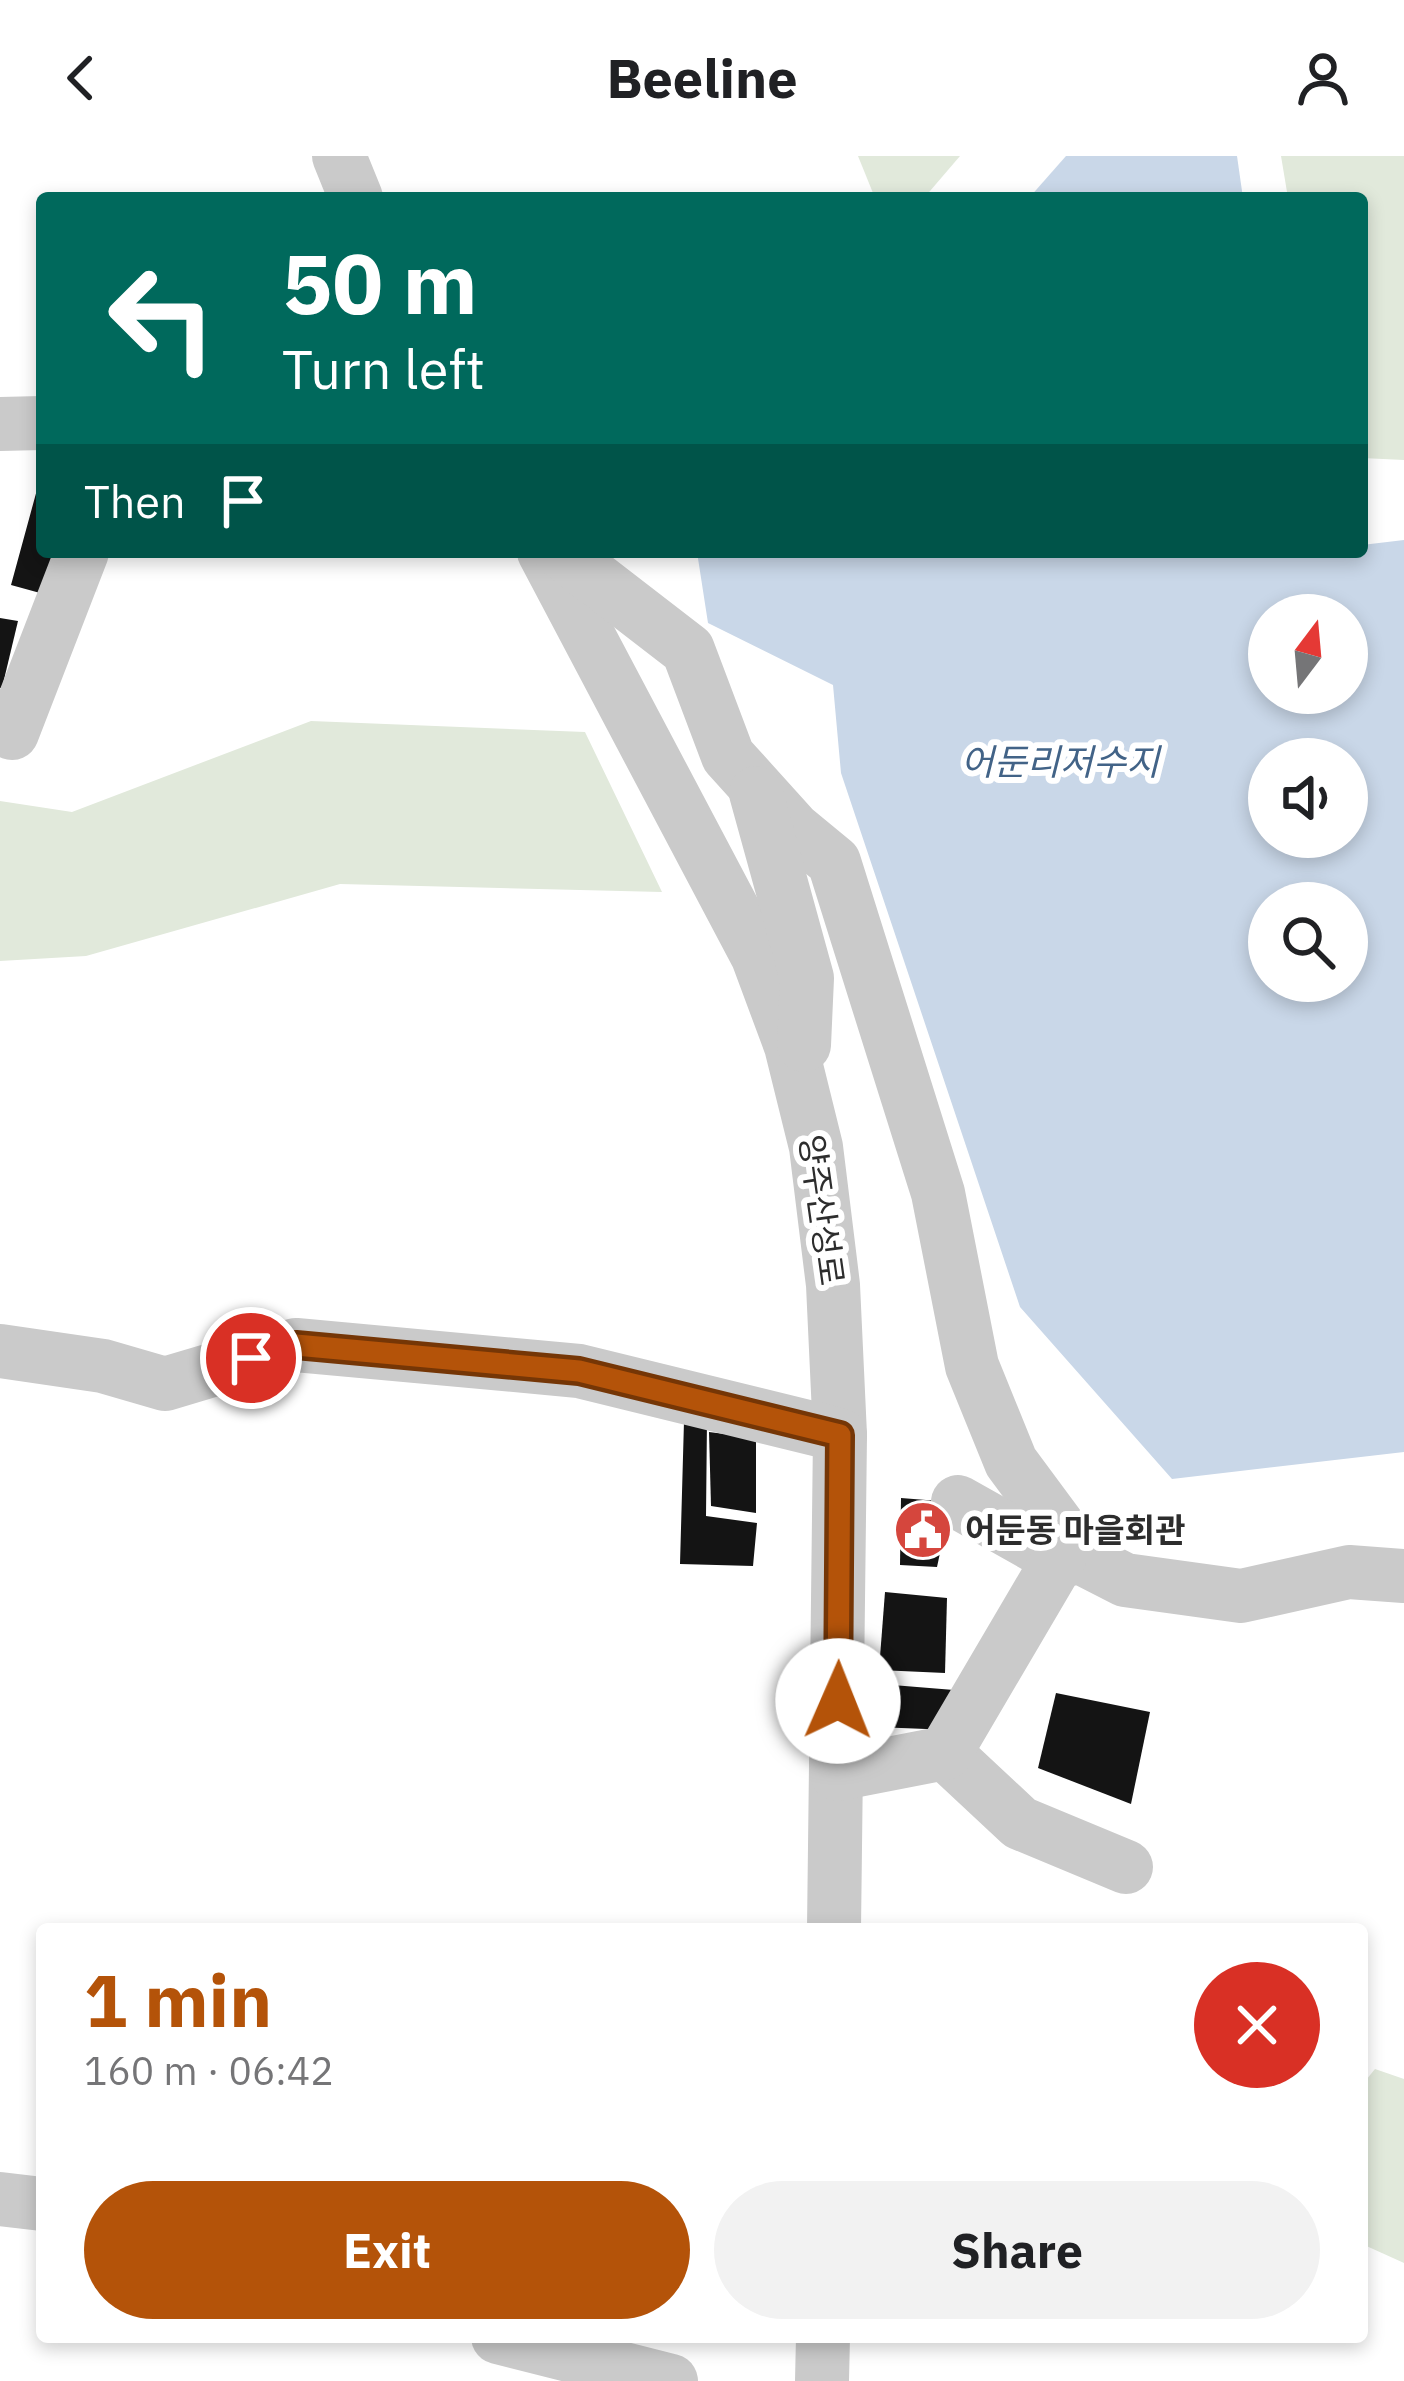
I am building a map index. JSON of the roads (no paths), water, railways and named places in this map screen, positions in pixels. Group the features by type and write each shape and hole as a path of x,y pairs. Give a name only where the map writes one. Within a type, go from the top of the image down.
{"street":[{"path":"339,156 354,192"},
{"path":"0,424 36,423"},
{"path":"12,733 80,558"},
{"name":"양주산성로","path":"547,558 758,957 802,1086 826,1211 840,1435 834,1923"},
{"path":"569,558 688,650 728,756 794,829 834,862 938,1193 972,1366 1012,1462 1071,1559"},
{"path":"754,785 807,978 802,1086"},
{"path":"0,1351 104,1366 165,1384 296,1345 579,1371 840,1435"},
{"path":"958,1502 1071,1559 1125,1580 1241,1597 1348,1571 1404,1576"},
{"path":"837,1774 945,1753 1071,1559"},
{"path":"945,1753 1021,1823 1126,1868"},
{"path":"0,2199 36,2203"},
{"path":"522,2343 671,2381"},
{"path":"822,2381 823,2343"}],"water":[{"path":"1066,156 1237,156 1242,192 1034,192"},
{"name":"어둔리저수지","path":"1404,540 1404,1452 1172,1479 1020,1307 841,773 833,685 708,623 698,558 1368,558 1368,544"}],"place":[{"name":"어둔동 마을회관","path":"923,1530"}]}
